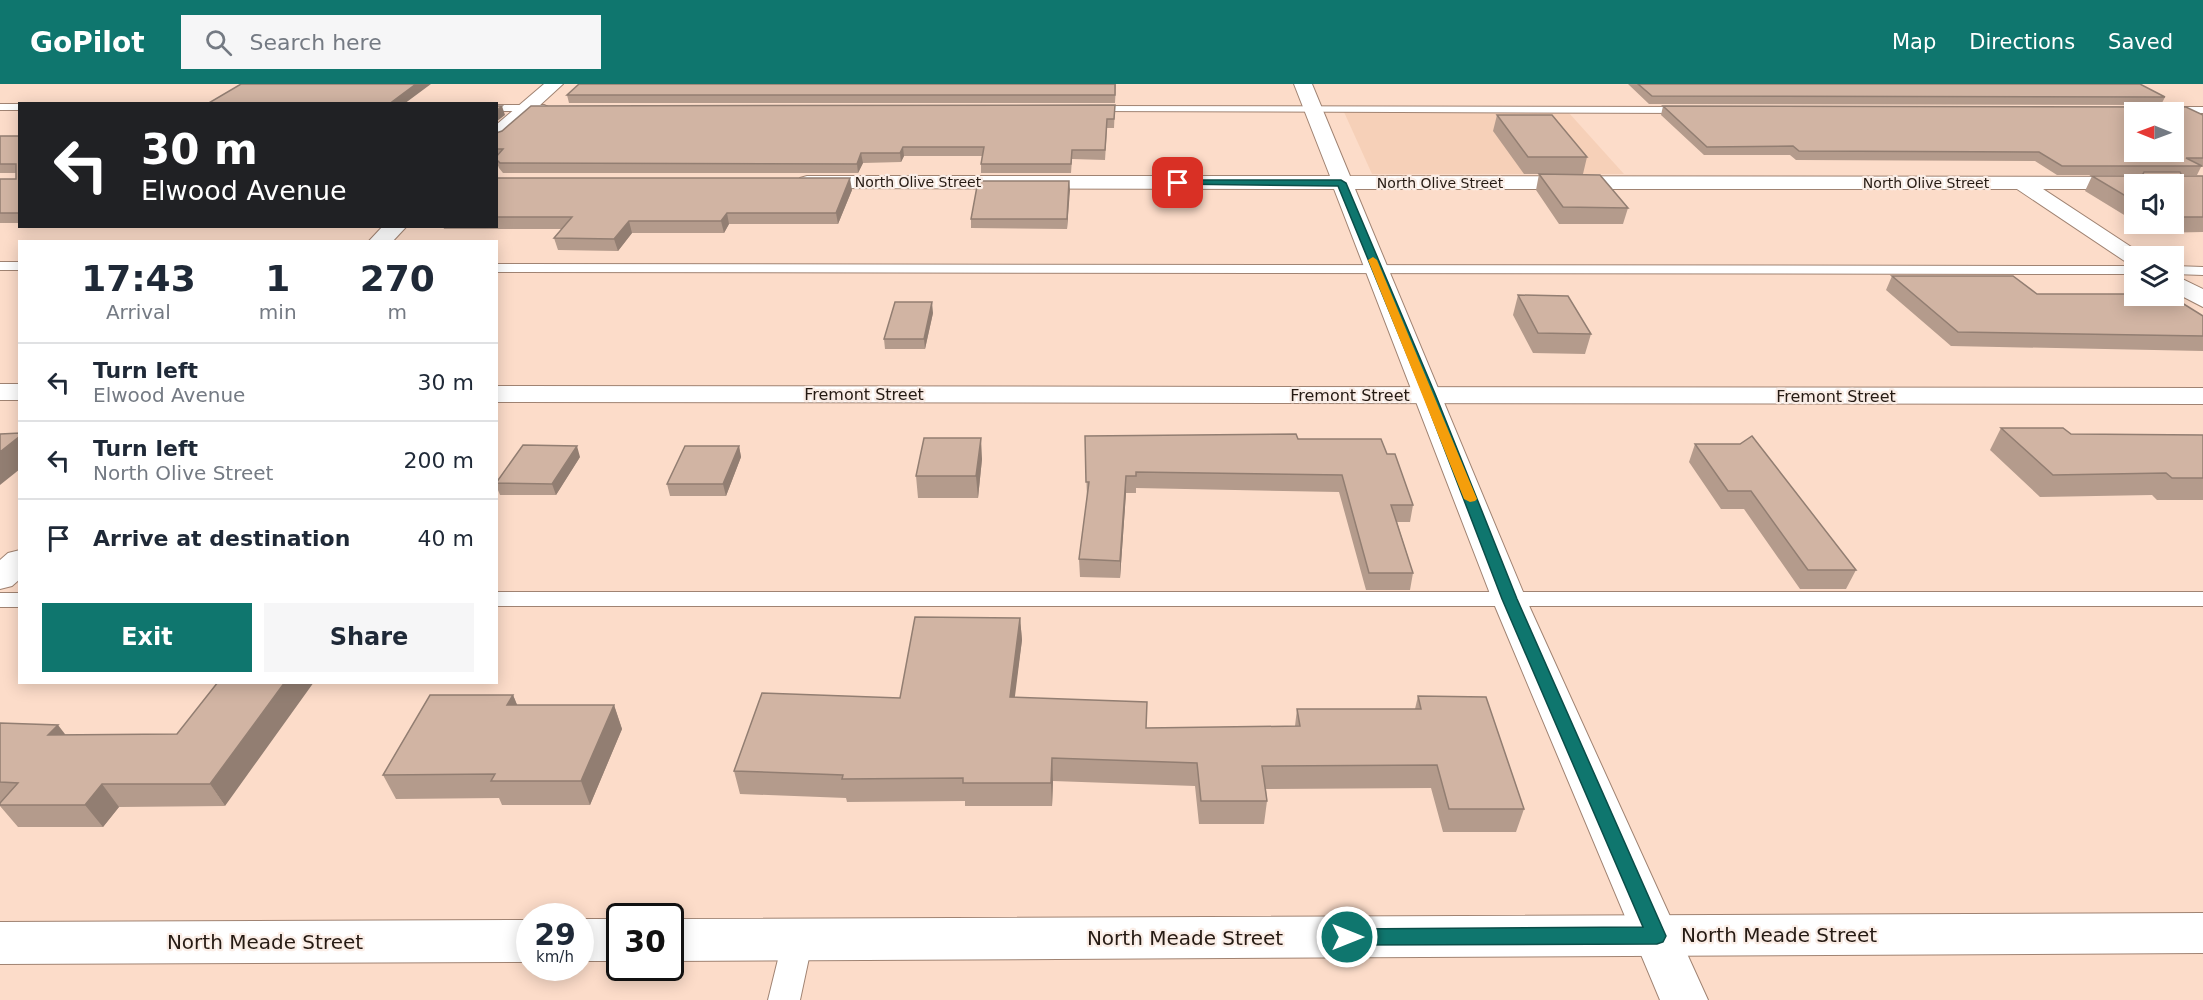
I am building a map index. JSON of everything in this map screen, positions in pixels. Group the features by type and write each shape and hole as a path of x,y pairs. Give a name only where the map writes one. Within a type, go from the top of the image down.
{"street":[{"path":"498,133 554,84"},
{"path":"1304,84 1341,183 1430,396 1509,599 1683,1000"},
{"name":"North Olive Street","path":"792,182 2203,183"},
{"path":"2021,183 2124,250"},
{"path":"382,240 394,228"},
{"path":"2184,288 2203,300"},
{"path":"0,392 18,392"},
{"name":"Fremont Street","path":"498,394 2203,396"},
{"path":"0,578 18,562"},
{"name":"North Meade Street","path":"684,940 2203,933"},
{"name":"North Meade Street","path":"0,943 516,941"}],"lane":[{"path":"0,107 18,107"},
{"path":"498,108 562,108"},
{"path":"1081,108 1704,110"},
{"path":"2184,110 2203,110"},
{"path":"0,266 18,266"},
{"path":"498,268 2124,270"},
{"path":"2184,270 2203,270"},
{"path":"498,599 2203,599"},
{"path":"0,600 18,600"},
{"path":"784,1000 798,939"}],"shaded area":[{"path":"1344,112 1569,113 1624,174 1372,174"}],"building":[{"path":"241,84 416,84 392,102 210,102"},
{"path":"579,84 1115,84 1115,95 567,95"},
{"path":"1638,84 2140,84 2165,97 1652,96"},
{"path":"1115,105 1114,119 1107,119 1105,150 1072,150 1071,164 981,164 984,147 903,147 900,153 861,153 857,164 500,163 498,155 503,149 498,149 498,132 531,106"},
{"path":"1663,106 2124,107 2124,162 2184,162 2184,107 2203,115 2203,158 2186,158 2202,166 2062,166 2039,152 1799,151 1793,146 1707,147"},
{"path":"1497,115 1552,115 1587,157 1528,157"},
{"path":"0,136 18,136 18,213 0,213 0,179 16,179 16,164 0,164"},
{"path":"2144,172 2180,172 2181,174 2143,174"},
{"path":"1539,174 1600,175 1628,208 1563,207"},
{"path":"2092,176 2124,176 2124,195"},
{"path":"2184,176 2203,176 2203,217 2184,217"},
{"path":"498,178 850,178 836,213 727,213 721,221 629,221 614,239 554,238 572,217 498,217"},
{"path":"978,181 1069,181 1067,219 971,219"},
{"path":"1892,276 2013,276 2037,294 2124,294 2124,306 2184,306 2184,304 2203,316 2203,336 1958,332"},
{"path":"1518,295 1568,296 1591,334 1538,333"},
{"path":"895,302 932,302 924,339 884,339"},
{"path":"2001,428 2063,428 2071,434 2203,435 2203,478 2172,478 2166,473 2053,475"},
{"path":"18,433 18,438 0,452 0,434"},
{"path":"1296,434 1298,439 1381,439 1387,454 1395,454 1413,505 1391,505 1413,573 1369,573 1342,475 1136,472 1136,476 1126,476 1120,561 1079,559 1089,482 1086,482 1085,436"},
{"path":"1752,436 1856,570 1808,570 1751,491 1728,491 1695,444 1740,444"},
{"path":"924,438 981,438 976,476 916,476"},
{"path":"523,445 577,446 552,484 498,483"},
{"path":"685,446 739,446 723,484 667,484"},
{"path":"915,617 1020,618 1010,697 1147,702 1146,728 1300,726 1297,709 1421,709 1418,696 1486,697 1524,809 1449,809 1437,765 1262,766 1267,801 1201,801 1197,763 1052,758 1051,783 963,783 963,778 842,779 843,775 734,771 762,693 900,698"},
{"path":"216,684 284,684 210,784 102,784 85,805 0,805 18,783 0,782 0,723 58,725 48,735 177,734"},
{"path":"430,695 513,695 507,705 614,705 581,781 491,781 495,774 383,775"}],"slow traffic":[{"path":"1373,260 1470,499"}],"route":[{"path":"1178,183 1341,183 1430,396 1509,599 1657,936 1347,937"}]}
